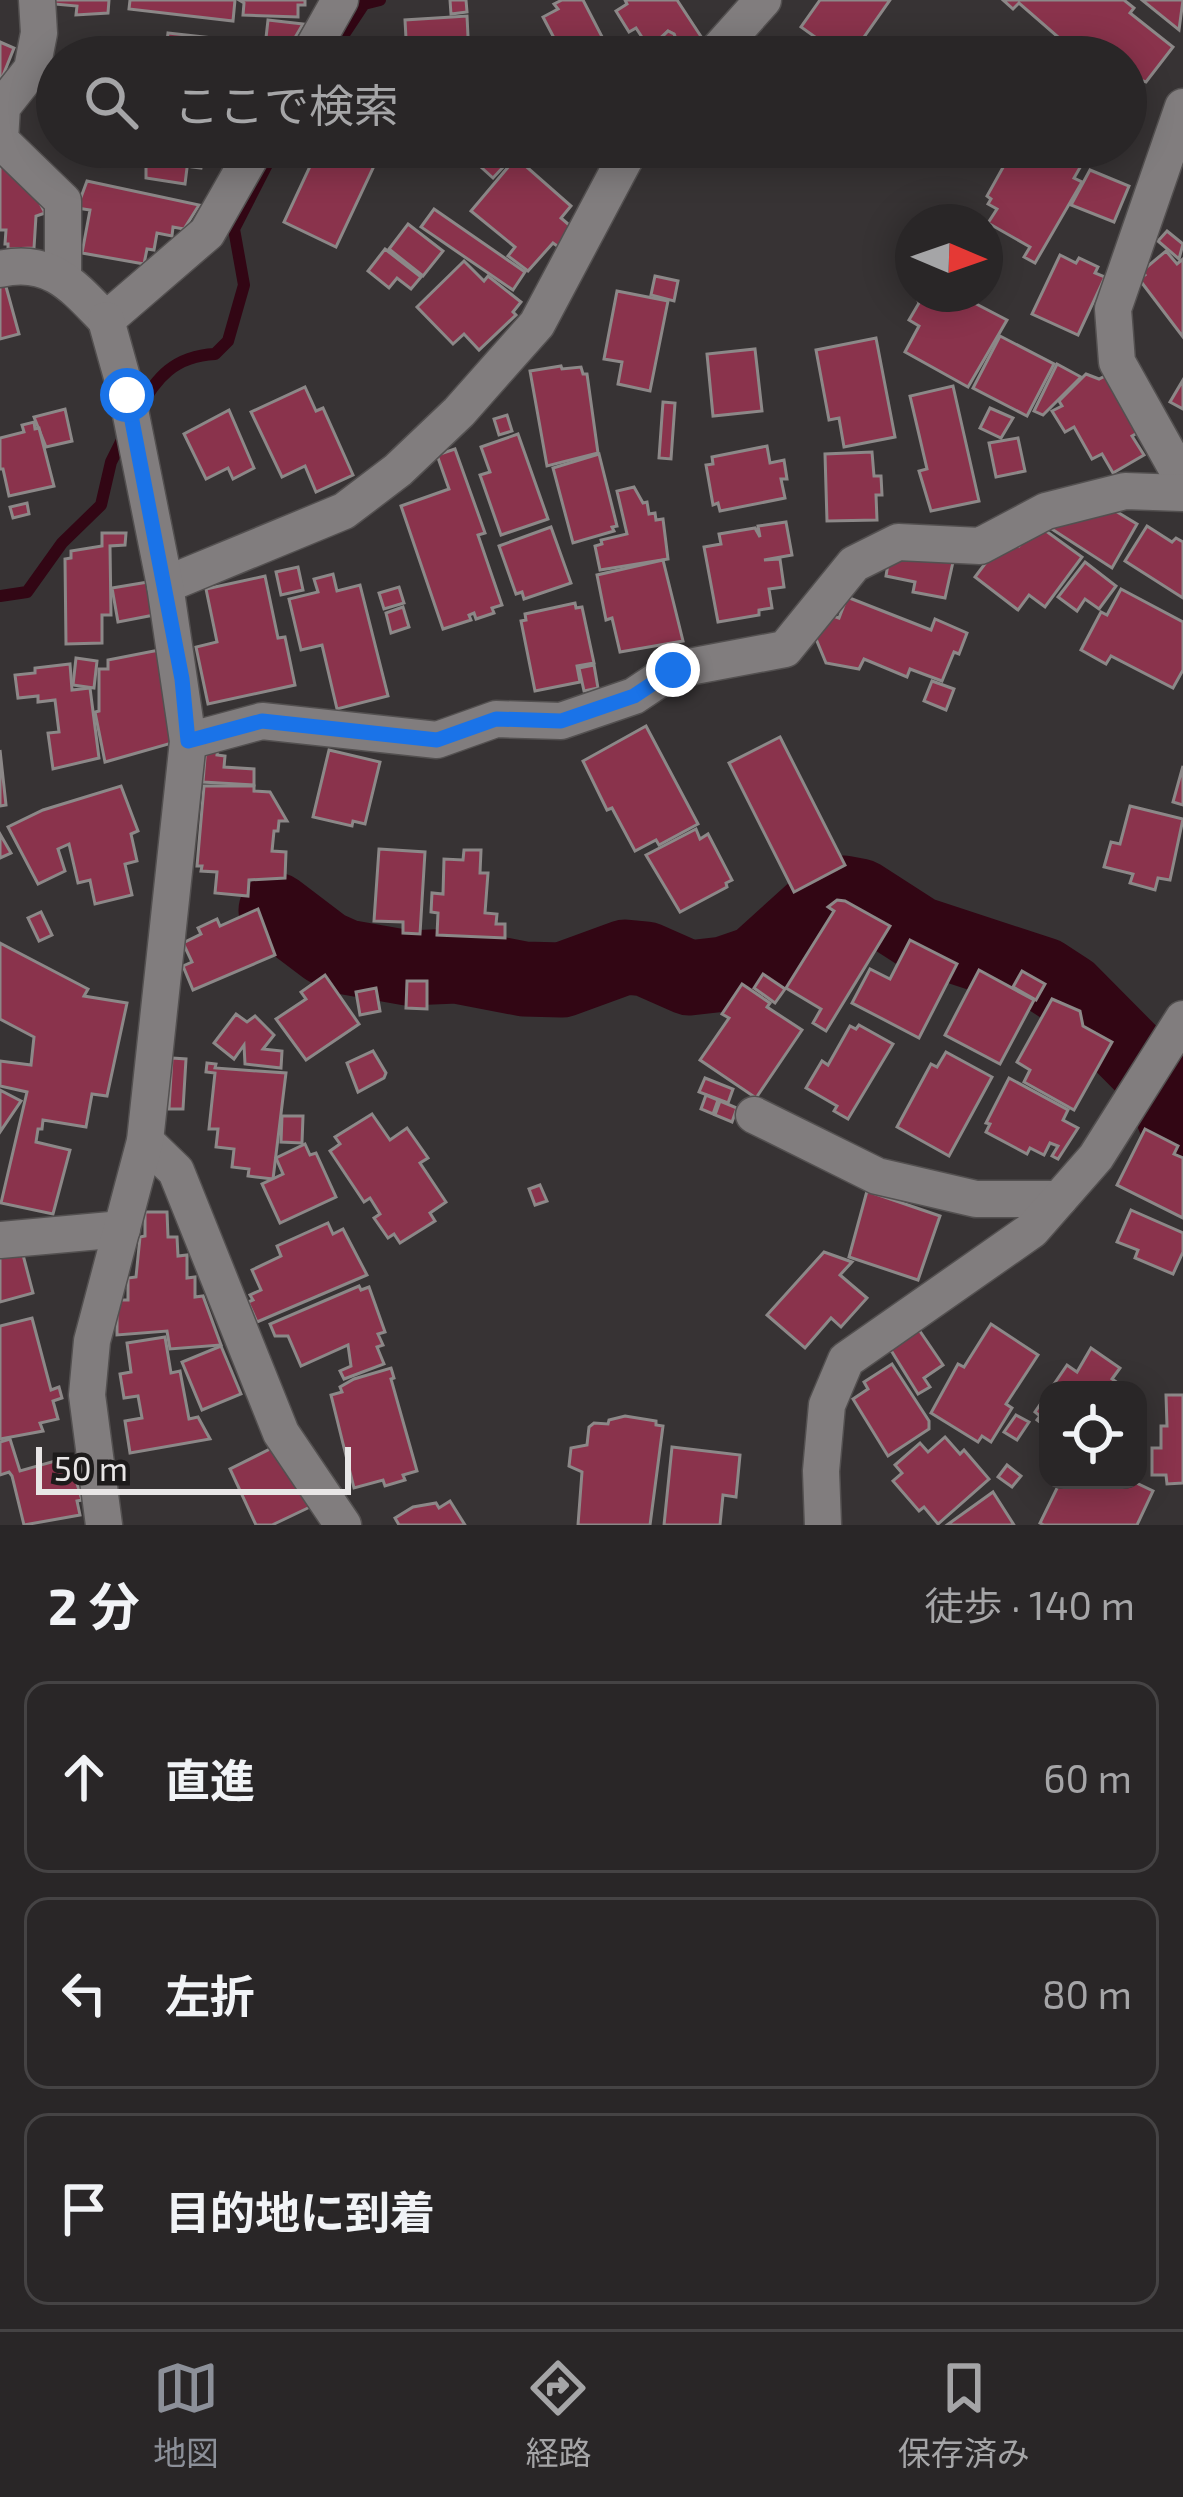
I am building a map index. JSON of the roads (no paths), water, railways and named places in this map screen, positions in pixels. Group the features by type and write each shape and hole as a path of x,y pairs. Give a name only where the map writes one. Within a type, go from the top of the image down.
{"street":[{"path":"37,0 38,36"},
{"path":"320,36 340,0"},
{"path":"731,36 763,0"},
{"path":"36,45 32,70 2,106 1,140 63,201 63,275"},
{"path":"1183,107 1113,309 1118,362 1183,481"},
{"path":"106,320 207,233 244,168"},
{"path":"165,586 344,512 398,470 459,412 538,324 621,168"},
{"path":"0,269 12,266 63,275 106,320 127,395 165,586 188,741 145,1141 92,1341 87,1395 104,1525"},
{"path":"188,741 262,721 437,740 496,719 561,721 634,696 673,670 785,649 854,564 898,542 980,546 1066,506 1125,491 1183,493"},
{"path":"823,1525 821,1471 827,1405 846,1360 1033,1230 1096,1157 1183,1018"},
{"path":"754,1115 877,1176 976,1199 1059,1199"},
{"path":"145,1141 176,1171 281,1433 343,1525"},
{"path":"0,1240 122,1229"}],"waterway":[{"path":"343,36 364,4 380,0"},
{"path":"138,411 168,370 189,359 215,354 228,341 244,285 234,229 265,168"},
{"path":"0,596 27,592 62,543 101,505 111,462 125,434"},
{"path":"276,910 326,948 346,957 408,968 456,966 524,979 562,980 625,957 646,959 689,978 724,974 756,963 829,897 860,896 919,934 1044,975 1070,992 1161,1084 1183,1140"}]}
